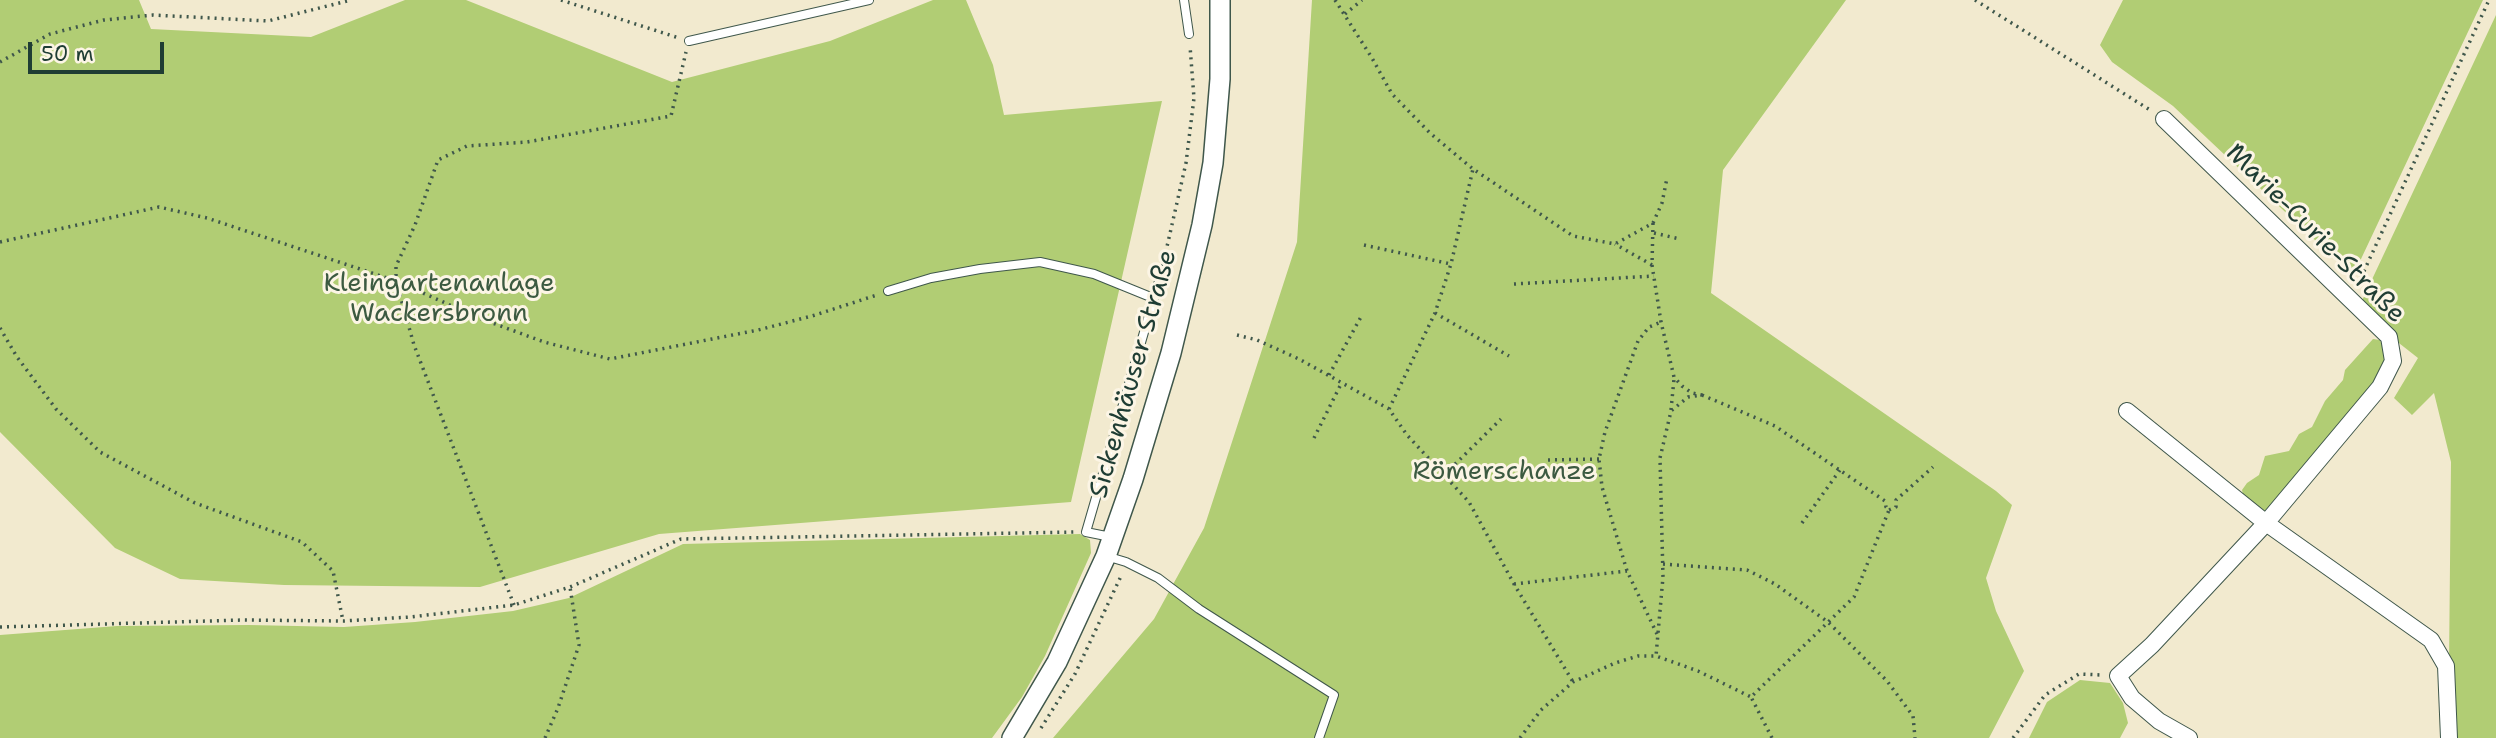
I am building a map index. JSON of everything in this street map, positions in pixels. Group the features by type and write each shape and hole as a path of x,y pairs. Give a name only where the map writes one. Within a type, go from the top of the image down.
{"street":[{"name":"Sickenhäuser Straße","path":"1012,738 1057,662 1114,538 1171,353 1202,225 1213,163 1219,105 1220,0"},
{"name":"Marie-Curie-Straße","path":"2118,676 2152,645 2266,523 2381,387 2393,361 2389,337 2164,118"},
{"path":"2127,411 2266,523 2431,640 2446,666 2449,738"},
{"path":"2118,676 2132,698 2159,721 2189,738"}],"lane":[{"path":"689,41 869,0"},
{"path":"1184,0 1189,34"},
{"path":"888,291 931,278 1040,262 1094,274 1153,298"},
{"path":"1114,538 1086,532 1158,284"},
{"path":"1106,556 1126,562 1158,578 1199,609 1334,695 1319,738"}],"path":[{"path":"0,62 50,34 104,20 153,15 268,21 351,0"},
{"path":"514,605 414,345 396,281 396,266 415,225 438,160 467,146 527,142 671,116 689,41 561,0"},
{"path":"1335,0 1392,94 1430,133 1473,169 1573,236 1615,244 1652,265"},
{"path":"1345,14 1362,0"},
{"path":"1975,0 2164,118"},
{"path":"2351,298 2489,0"},
{"path":"1158,284 1186,163 1194,98 1189,34"},
{"path":"1389,409 1435,313 1451,264 1473,169"},
{"path":"1656,656 1663,564 1660,458 1671,411 1674,377 1661,322 1652,265 1653,223 1662,203 1667,178"},
{"path":"0,242 159,206 207,218 396,281 480,318 544,342 610,359 812,316 888,291"},
{"path":"1615,244 1653,223"},
{"path":"1654,233 1681,239"},
{"path":"1364,245 1451,264"},
{"path":"1514,284 1654,276"},
{"path":"1435,313 1509,356"},
{"path":"1329,375 1362,315"},
{"path":"1658,635 1627,572 1602,486 1599,459 1605,432 1638,341 1649,327 1661,322"},
{"path":"0,328 17,357 56,409 100,452 195,503 302,542 332,571 343,621"},
{"path":"1237,335 1257,340 1329,375 1389,409 1407,435 1469,502 1573,682"},
{"path":"1674,377 1682,387 1692,393 1775,426 1885,501"},
{"path":"1314,439 1342,382"},
{"path":"1671,411 1688,397 1702,395"},
{"path":"1445,474 1501,419"},
{"path":"1548,460 1599,459"},
{"path":"1751,697 1854,597 1889,510 1896,507 1896,500 1933,467"},
{"path":"1802,523 1840,470"},
{"path":"1885,501 1889,498 1896,500"},
{"path":"1885,501 1885,507 1889,510"},
{"path":"0,628 243,620 343,621 410,617 514,605 570,587 681,539 1086,532"},
{"path":"1663,564 1747,570 1774,584 1828,622 1887,681 1913,716 1915,738"},
{"path":"1514,584 1627,572"},
{"path":"545,738 579,645 570,587"},
{"path":"1520,738 1541,710 1573,682 1638,656 1656,656 1698,671 1751,697 1772,738"},
{"path":"2013,738 2045,695 2079,674 2118,676"}],"green space":[{"name":"Kleingartenanlage Wackersbronn","path":"0,0 139,0 151,29 311,37 405,0 466,0 672,82 830,41 933,0 966,0 993,65 1004,115 1162,101 1071,502 659,534 480,587 284,585 180,579 115,548 0,432"},
{"name":"Römerschanze","path":"1312,0 1846,0 1723,170 1711,293 1996,491 2012,505 1986,578 1996,611 2024,671 1989,738 1053,738 1154,619 1204,528 1297,242"},
{"path":"2123,0 2483,0 2353,276 2173,106 2112,62 2100,45"},
{"path":"2496,15 2496,738 2451,738 2451,462 2434,393 2412,415 2394,398 2418,358 2390,336 2360,305"},
{"path":"2373,339 2380,340 2387,359 2377,381 2266,516 2244,498 2242,490 2259,475 2265,456 2289,451 2299,434 2312,427 2325,401 2343,380 2345,370"},
{"path":"1080,534 1090,540 1091,553 1045,656 1022,697 992,738 0,738 0,635 117,626 344,627 513,611 569,598 683,544"},
{"path":"2080,680 2110,683 2123,703 2128,723 2120,738 2029,738 2047,702"}]}
